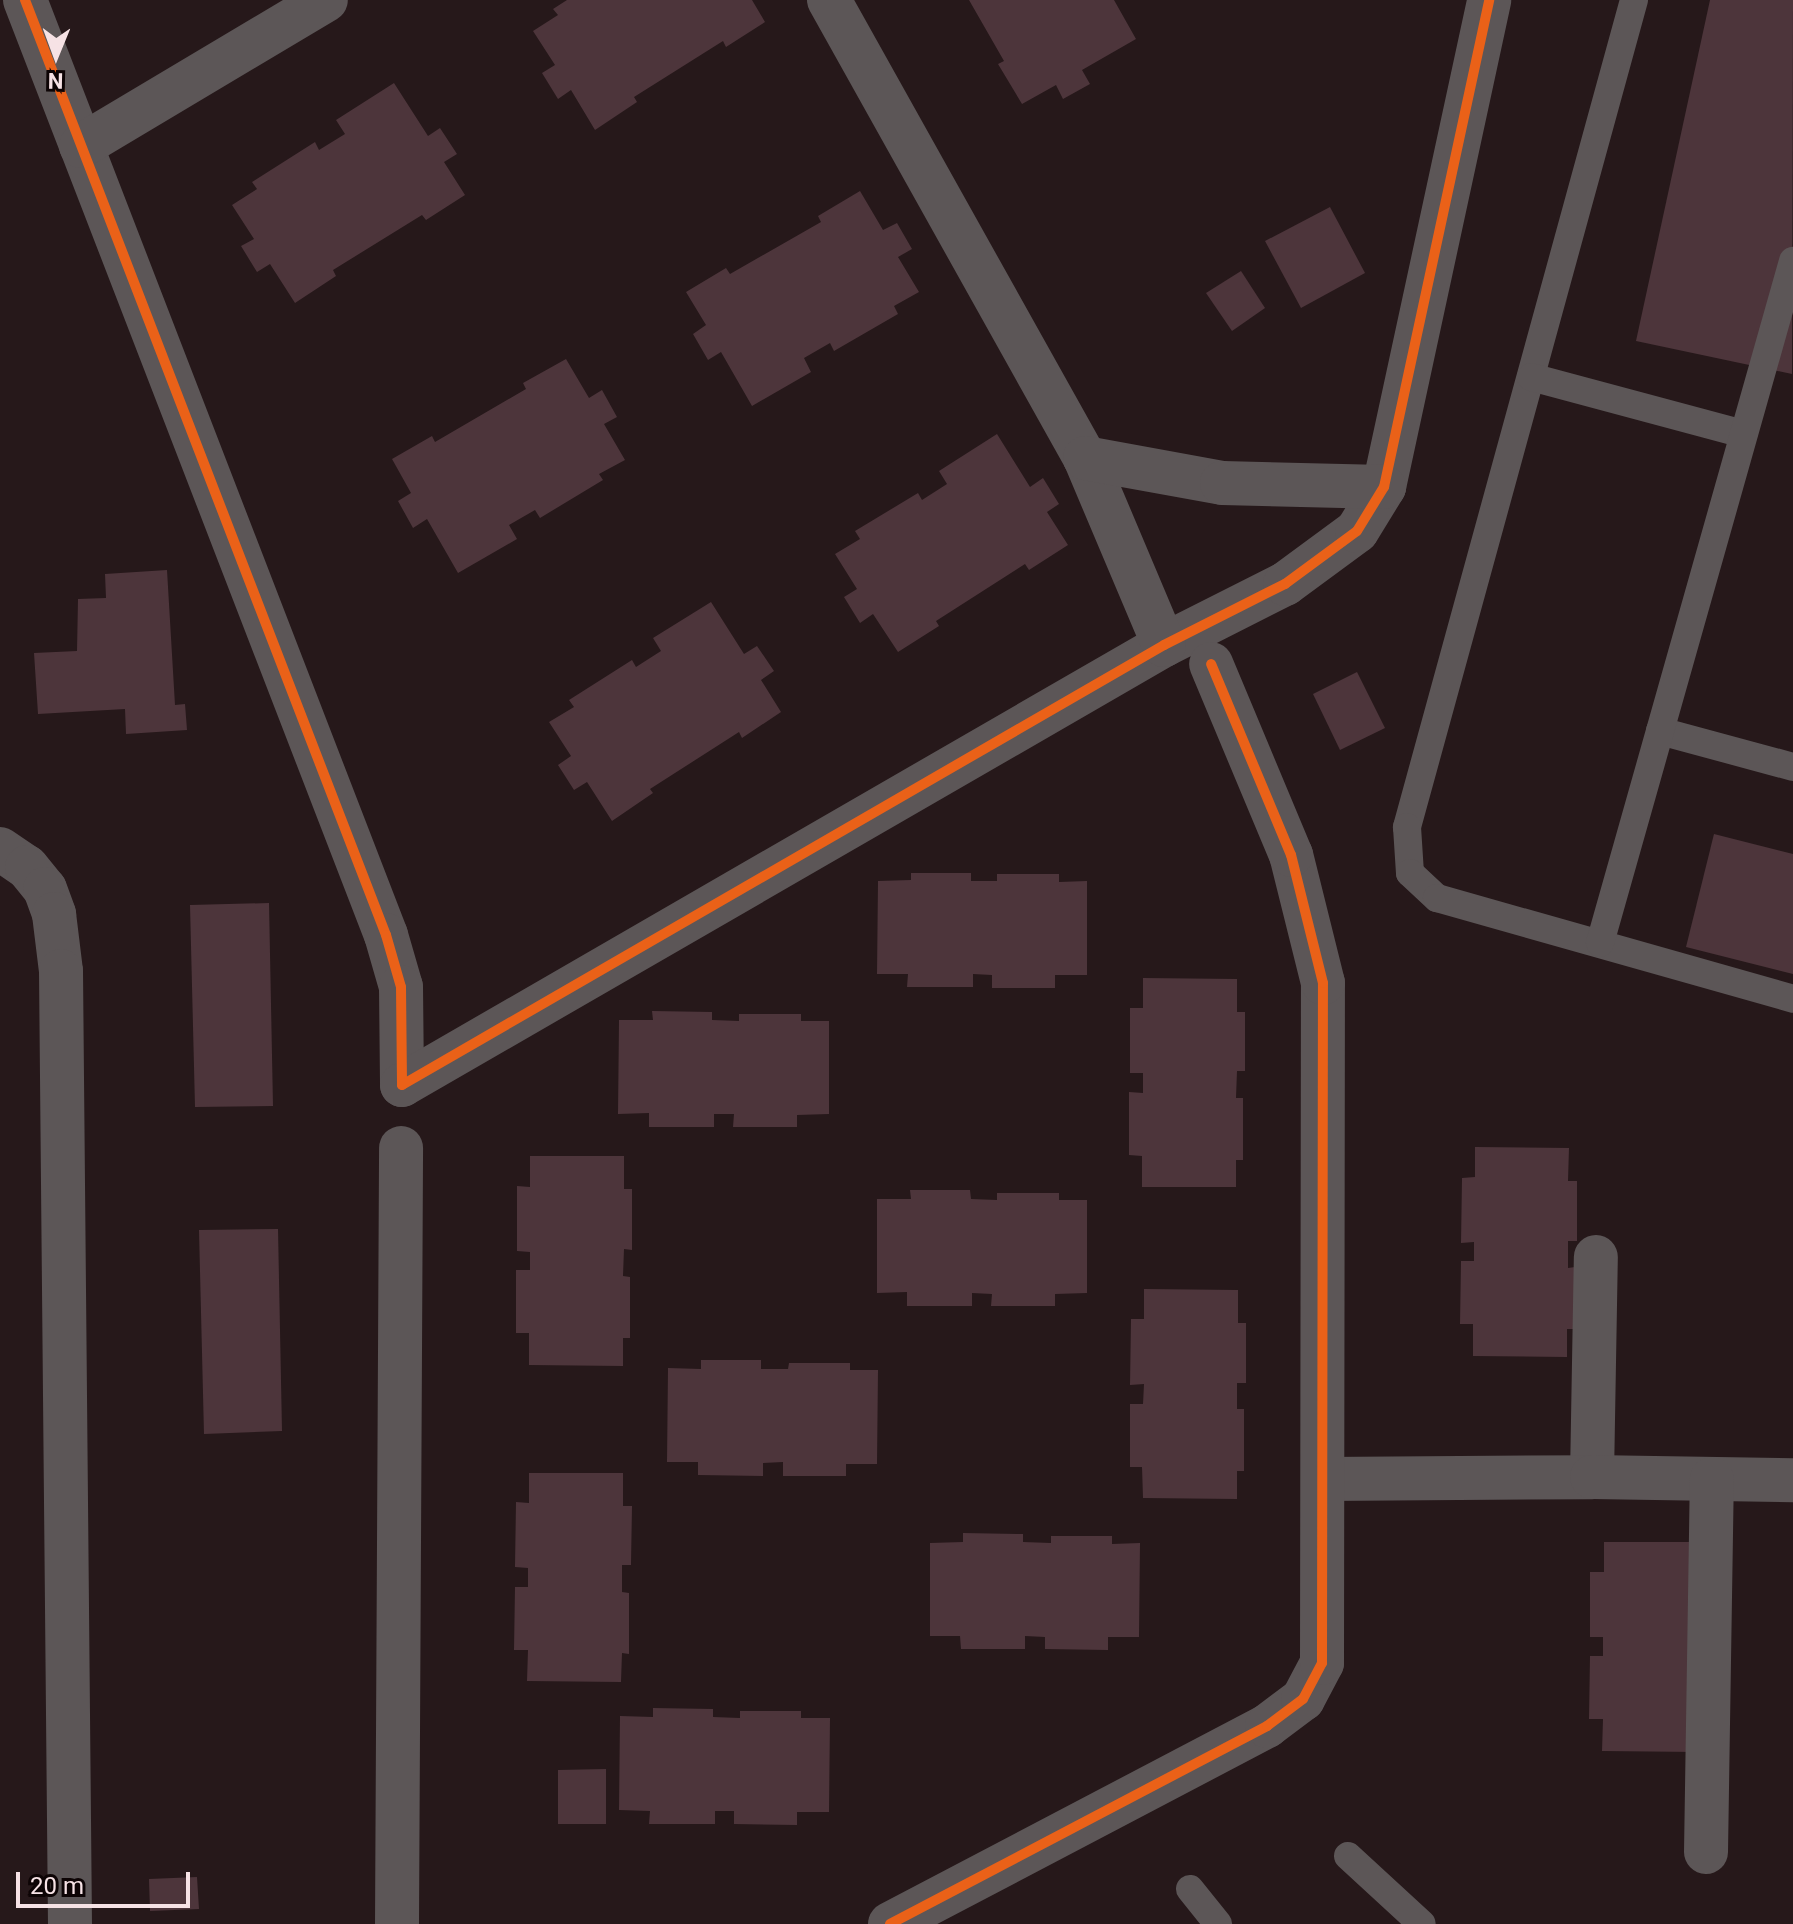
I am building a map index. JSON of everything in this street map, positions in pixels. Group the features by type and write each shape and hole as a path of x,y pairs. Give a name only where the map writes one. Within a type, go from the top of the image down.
{"street":[{"path":"25,0 386,935 401,987 402,1085 1164,645 1285,584 1327,557 1357,531 1384,487 1489,0"},
{"path":"81,146 326,0"},
{"path":"829,0 1085,458 1164,645"},
{"path":"1085,458 1222,483 1384,487"},
{"path":"890,1924 1267,1726 1303,1699 1322,1663 1325,1479 1323,983 1291,855 1211,664"},
{"path":"0,849 27,867 45,889 54,914 61,971 70,1924"},
{"path":"397,1924 401,1148"},
{"path":"1592,1477 1596,1257"},
{"path":"1325,1479 1592,1477 1793,1480"},
{"path":"1706,1852 1712,1479"}],"lane":[{"path":"1634,0 1407,827 1410,873 1437,898 1793,999"},
{"path":"1600,943 1793,261"},
{"path":"1531,377 1744,434"},
{"path":"1660,731 1793,767"},
{"path":"1348,1856 1422,1924"},
{"path":"1190,1889 1218,1924"}],"building":[{"path":"567,0 752,0 765,22 726,47 723,41 634,97 637,102 595,130 571,90 558,99 542,73 555,65 533,31 558,15 553,9"},
{"path":"969,0 1114,0 1136,39 1082,70 1090,84 1063,99 1056,85 1022,104 998,64 1004,61"},
{"path":"1710,0 1793,0 1792,374 1636,341"},
{"path":"394,83 428,136 440,128 457,154 444,162 465,195 426,220 422,215 333,270 336,276 295,303 270,264 257,272 241,246 254,239 232,205 257,189 252,182 315,142 319,150 345,134 336,120"},
{"path":"860,191 883,230 897,223 912,249 898,257 919,292 894,306 898,314 834,351 830,343 804,358 811,372 752,406 721,352 708,360 693,334 706,325 686,292 726,268 730,274 821,222 818,216"},
{"path":"1330,207 1365,273 1301,308 1265,241"},
{"path":"1241,271 1265,308 1232,331 1206,293"},
{"path":"566,359 589,398 602,390 617,417 604,424 625,460 599,474 603,480 540,518 535,510 509,525 517,539 458,573 427,519 413,528 398,501 411,493 392,459 432,436 435,442 526,389 523,383"},
{"path":"997,434 1030,487 1043,478 1059,504 1047,512 1068,545 1029,570 1025,564 936,621 939,626 898,652 873,614 860,623 844,597 857,589 835,554 860,539 855,531 918,493 922,500 947,484 939,471"},
{"path":"167,570 175,705 185,704 187,730 126,734 125,709 38,714 34,653 77,651 78,599 106,598 105,574"},
{"path":"711,602 744,654 757,646 774,671 761,680 781,712 742,738 739,732 650,789 653,793 612,821 587,782 574,790 558,765 571,756 549,722 574,707 569,700 632,660 636,667 661,651 653,638"},
{"path":"1357,672 1385,728 1340,750 1313,694"},
{"path":"1714,834 1793,854 1793,974 1686,947"},
{"path":"911,873 971,873 971,881 997,881 997,874 1059,874 1059,882 1087,881 1087,975 1055,975 1055,988 992,988 992,975 973,974 973,987 907,987 908,974 877,974 878,881 911,880"},
{"path":"269,903 273,1106 195,1107 190,905"},
{"path":"1143,978 1237,979 1237,1012 1245,1012 1245,1071 1237,1071 1236,1098 1243,1098 1243,1160 1236,1160 1236,1187 1142,1187 1142,1156 1129,1155 1129,1092 1143,1093 1143,1073 1130,1073 1130,1008 1143,1008"},
{"path":"652,1011 712,1012 712,1020 739,1021 739,1014 801,1014 801,1021 829,1021 829,1114 797,1115 797,1127 733,1127 734,1114 714,1114 714,1127 649,1127 649,1113 618,1114 619,1020 653,1020"},
{"path":"1475,1147 1569,1148 1568,1181 1577,1181 1577,1241 1568,1241 1568,1268 1575,1267 1574,1329 1567,1329 1567,1357 1473,1356 1473,1324 1460,1324 1461,1261 1474,1261 1474,1242 1461,1243 1462,1178 1475,1177"},
{"path":"530,1156 624,1156 624,1189 632,1189 632,1250 624,1249 623,1276 630,1277 630,1338 623,1338 623,1366 529,1365 529,1333 516,1333 516,1270 530,1270 530,1252 517,1251 517,1186 530,1187"},
{"path":"910,1190 970,1190 971,1199 997,1200 997,1193 1059,1193 1059,1200 1087,1200 1087,1293 1055,1294 1055,1306 991,1306 992,1294 972,1293 972,1306 907,1306 907,1292 877,1293 877,1199 911,1199"},
{"path":"278,1229 282,1431 204,1434 199,1230"},
{"path":"1144,1289 1238,1290 1238,1323 1246,1323 1246,1383 1237,1383 1237,1409 1244,1409 1244,1471 1237,1471 1237,1499 1143,1498 1142,1467 1130,1467 1130,1404 1143,1404 1144,1384 1130,1385 1131,1319 1144,1319"},
{"path":"701,1360 761,1360 761,1369 788,1369 789,1363 850,1363 850,1370 878,1370 877,1464 846,1464 846,1476 783,1476 783,1462 763,1463 763,1476 698,1475 698,1462 667,1462 668,1368 701,1369"},
{"path":"529,1473 623,1473 623,1506 632,1506 631,1565 622,1565 622,1592 629,1593 629,1654 622,1653 621,1682 527,1681 528,1650 514,1650 515,1587 528,1587 528,1568 515,1567 516,1502 529,1503"},
{"path":"963,1533 1023,1534 1023,1542 1051,1543 1051,1536 1112,1536 1112,1544 1140,1543 1139,1637 1108,1637 1108,1650 1045,1649 1045,1637 1025,1636 1025,1649 961,1649 960,1636 930,1636 930,1543 963,1542"},
{"path":"1604,1542 1698,1542 1697,1752 1602,1751 1603,1719 1589,1719 1590,1656 1603,1656 1603,1637 1590,1637 1590,1572 1604,1572"},
{"path":"653,1708 713,1709 713,1717 740,1718 740,1711 801,1711 801,1718 830,1718 829,1812 797,1812 797,1825 734,1824 734,1811 715,1811 715,1824 649,1824 650,1811 619,1810 620,1716 653,1717"},
{"path":"606,1769 606,1824 558,1824 558,1770"},
{"path":"197,1877 199,1909 150,1911 149,1879"}],"cycle path":[{"path":"25,0 386,935 401,987 402,1085 1164,645 1285,584 1357,531 1384,487 1489,0"},
{"path":"890,1924 1267,1726 1303,1699 1322,1663 1323,983 1291,855 1211,664"}]}
